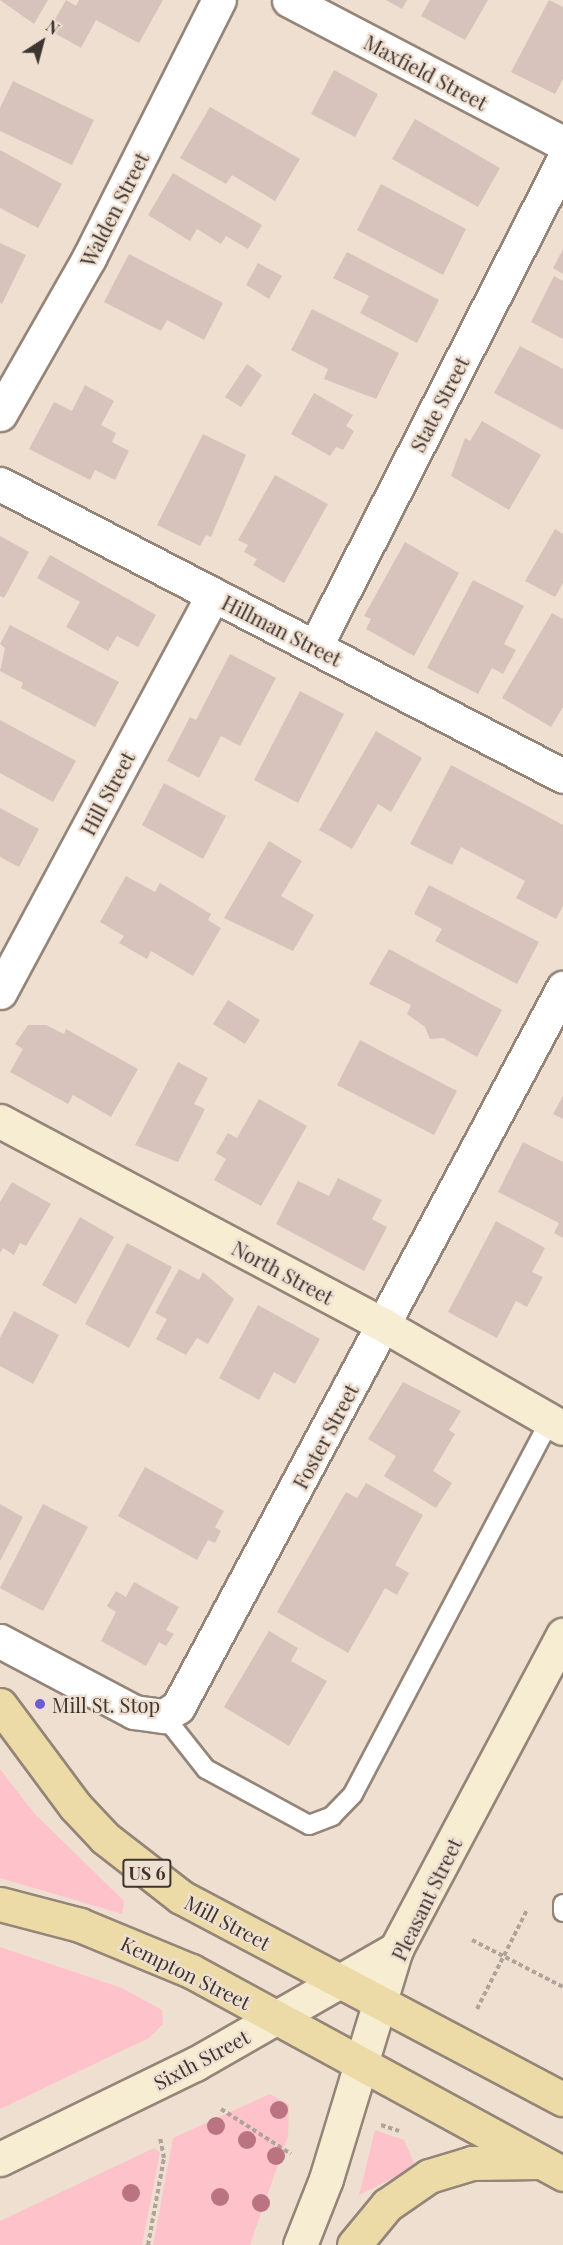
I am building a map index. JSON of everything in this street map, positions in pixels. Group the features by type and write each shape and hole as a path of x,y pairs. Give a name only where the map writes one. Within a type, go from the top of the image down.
{"main road":[{"name":"North Street","path":"0,1121 385,1326 557,1424"},
{"name":"Pleasant Street","path":"300,2245 383,2002 396,1949 563,1635"},
{"name":"Mill Street","path":"0,1705 75,1806 142,1869 209,1913 383,2002"},
{"name":"Kempton Street","path":"0,1904 132,1944 280,2017 553,2168"},
{"name":"Sixth Street","path":"0,2159 280,2017 396,1949"},
{"name":"US 6","path":"383,2002 563,2099"},
{"path":"354,2245 387,2205 429,2176 472,2163 553,2168"}],"street":[{"name":"Walden Street","path":"0,414 89,258 219,0"},
{"name":"Maxfield Street","path":"289,0 563,143"},
{"name":"State Street","path":"315,647 563,161"},
{"name":"Hillman Street","path":"0,484 563,776"},
{"name":"Hill Street","path":"0,992 213,594"},
{"name":"Foster Street","path":"164,1716 184,1697 385,1326 563,987"},
{"path":"0,1641 134,1712 164,1716"}],"lane":[{"path":"164,1716 207,1769 309,1825 332,1816 353,1794 557,1424"},
{"path":"563,1905 563,1912"}],"path":[{"path":"477,2009 527,1910"},
{"path":"472,1940 563,1987"},
{"path":"221,2109 291,2154"},
{"path":"378,2124 409,2134"},
{"path":"148,2245 164,2158 160,2138"}],"shaded area":[{"path":"0,1769 34,1813 124,1901 122,1914 0,1878"},
{"path":"0,1947 122,1988 162,2010 163,2024 149,2038 0,2109"},
{"path":"270,2094 289,2105 288,2136 250,2245 153,2245 173,2138"},
{"path":"375,2130 404,2140 416,2167 359,2195"},
{"path":"154,2148 160,2153 142,2245 0,2245 0,2221"}],"building":[{"path":"0,0 48,0 34,24"},
{"path":"66,0 76,6 79,0 163,0 139,43 96,20 81,48 49,30"},
{"path":"386,0 407,0 402,9"},
{"path":"430,0 488,0 465,40 421,16"},
{"path":"549,0 563,7 563,79 555,94 511,72"},
{"path":"334,70 378,94 355,137 311,114"},
{"path":"13,81 94,120 72,165 0,131 0,108"},
{"path":"210,107 300,159 275,201 232,175 226,184 180,158"},
{"path":"415,119 500,168 478,207 392,159"},
{"path":"0,150 62,184 38,228 0,208"},
{"path":"173,173 262,225 248,249 226,236 221,244 197,229 190,241 148,215"},
{"path":"381,184 466,229 443,275 357,230"},
{"path":"0,243 26,255 2,304 0,303"},
{"path":"563,249 563,274 553,268"},
{"path":"347,252 439,300 417,343 360,313 369,296 333,278"},
{"path":"129,254 223,303 204,340 167,320 161,331 104,302"},
{"path":"258,263 282,276 269,299 246,285"},
{"path":"554,276 563,281 563,339 531,322"},
{"path":"312,309 399,353 376,399 324,379 328,369 291,350"},
{"path":"520,346 563,369 563,430 494,393"},
{"path":"247,364 262,375 241,407 225,397"},
{"path":"85,385 114,401 101,425 116,433 112,442 129,451 115,480 95,470 90,480 29,449 54,402 72,411"},
{"path":"314,393 353,415 346,426 354,431 343,450 336,447 330,456 291,434"},
{"path":"482,421 541,455 509,510 451,476 465,438 470,441"},
{"path":"203,434 246,455 211,537 206,535 200,546 157,525"},
{"path":"275,475 328,504 284,583 253,565 257,559 244,552 248,545 238,540"},
{"path":"555,529 563,534 563,583 555,597 525,581"},
{"path":"0,536 29,552 4,598 0,596"},
{"path":"405,542 459,573 414,656 366,629 371,619 364,616"},
{"path":"50,555 156,615 138,647 117,636 108,651 66,627 80,602 37,578"},
{"path":"473,580 524,606 504,644 516,650 503,674 492,668 478,694 427,668"},
{"path":"552,613 563,619 563,707 551,727 502,698"},
{"path":"10,625 119,682 95,727 21,688 23,683 0,671 5,648 0,644"},
{"path":"230,654 276,678 240,746 221,736 199,778 167,761 190,717 196,720"},
{"path":"300,691 344,714 298,803 254,780"},
{"path":"0,720 76,761 53,802 0,773"},
{"path":"376,731 422,758 391,812 378,804 352,849 319,830"},
{"path":"451,765 563,825 563,906 556,919 516,898 525,881 461,847 452,865 410,844"},
{"path":"164,783 226,816 203,859 142,825"},
{"path":"0,808 39,829 19,867 0,857"},
{"path":"269,841 302,861 281,896 314,915 293,951 224,918"},
{"path":"126,876 155,892 160,883 211,914 208,920 221,928 193,976 151,951 147,959 119,943 124,936 100,922"},
{"path":"429,885 539,942 517,984 435,941 442,929 414,914"},
{"path":"389,949 502,1010 477,1057 443,1038 430,1039 425,1027 407,1014 411,1005 369,984"},
{"path":"228,1000 260,1020 245,1044 213,1024"},
{"path":"28,1025 46,1025 64,1034 66,1029 138,1069 111,1117 73,1095 68,1104 10,1072 23,1049 15,1044"},
{"path":"360,1040 457,1091 434,1135 337,1085"},
{"path":"178,1062 208,1078 194,1104 205,1109 178,1162 135,1145"},
{"path":"563,1096 563,1119 553,1114"},
{"path":"259,1099 307,1126 261,1206 214,1180 226,1159 216,1153 228,1133 237,1138"},
{"path":"523,1142 563,1162 563,1238 554,1233 559,1223 498,1192"},
{"path":"338,1178 382,1200 372,1219 387,1227 364,1271 276,1224 298,1181 329,1196"},
{"path":"12,1182 51,1204 26,1246 20,1243 14,1255 3,1248 0,1253 0,1202"},
{"path":"80,1217 114,1237 76,1304 42,1285"},
{"path":"496,1221 545,1248 532,1272 543,1277 527,1307 516,1301 497,1338 448,1312"},
{"path":"127,1243 172,1267 129,1348 85,1324"},
{"path":"179,1269 199,1280 203,1272 234,1299 208,1344 197,1338 186,1355 156,1339 167,1319 155,1313"},
{"path":"258,1305 320,1339 295,1384 274,1372 259,1400 219,1378"},
{"path":"14,1311 59,1335 33,1384 0,1366 0,1338"},
{"path":"403,1382 461,1411 449,1430 455,1434 433,1471 452,1483 436,1508 384,1476 396,1456 368,1439"},
{"path":"145,1467 224,1511 215,1527 221,1531 215,1543 208,1540 197,1560 118,1516"},
{"path":"366,1483 423,1515 395,1565 409,1573 397,1595 385,1588 348,1653 277,1612 346,1492 357,1498"},
{"path":"0,1504 23,1517 0,1561"},
{"path":"43,1504 88,1527 43,1611 0,1588"},
{"path":"134,1582 179,1607 166,1630 174,1634 166,1646 159,1642 146,1666 101,1641 116,1612 107,1606 116,1591 126,1597"},
{"path":"269,1631 298,1648 291,1661 327,1681 289,1746 224,1707"}],"place":[{"name":"Mill St. Stop","path":"40,1704"}]}
